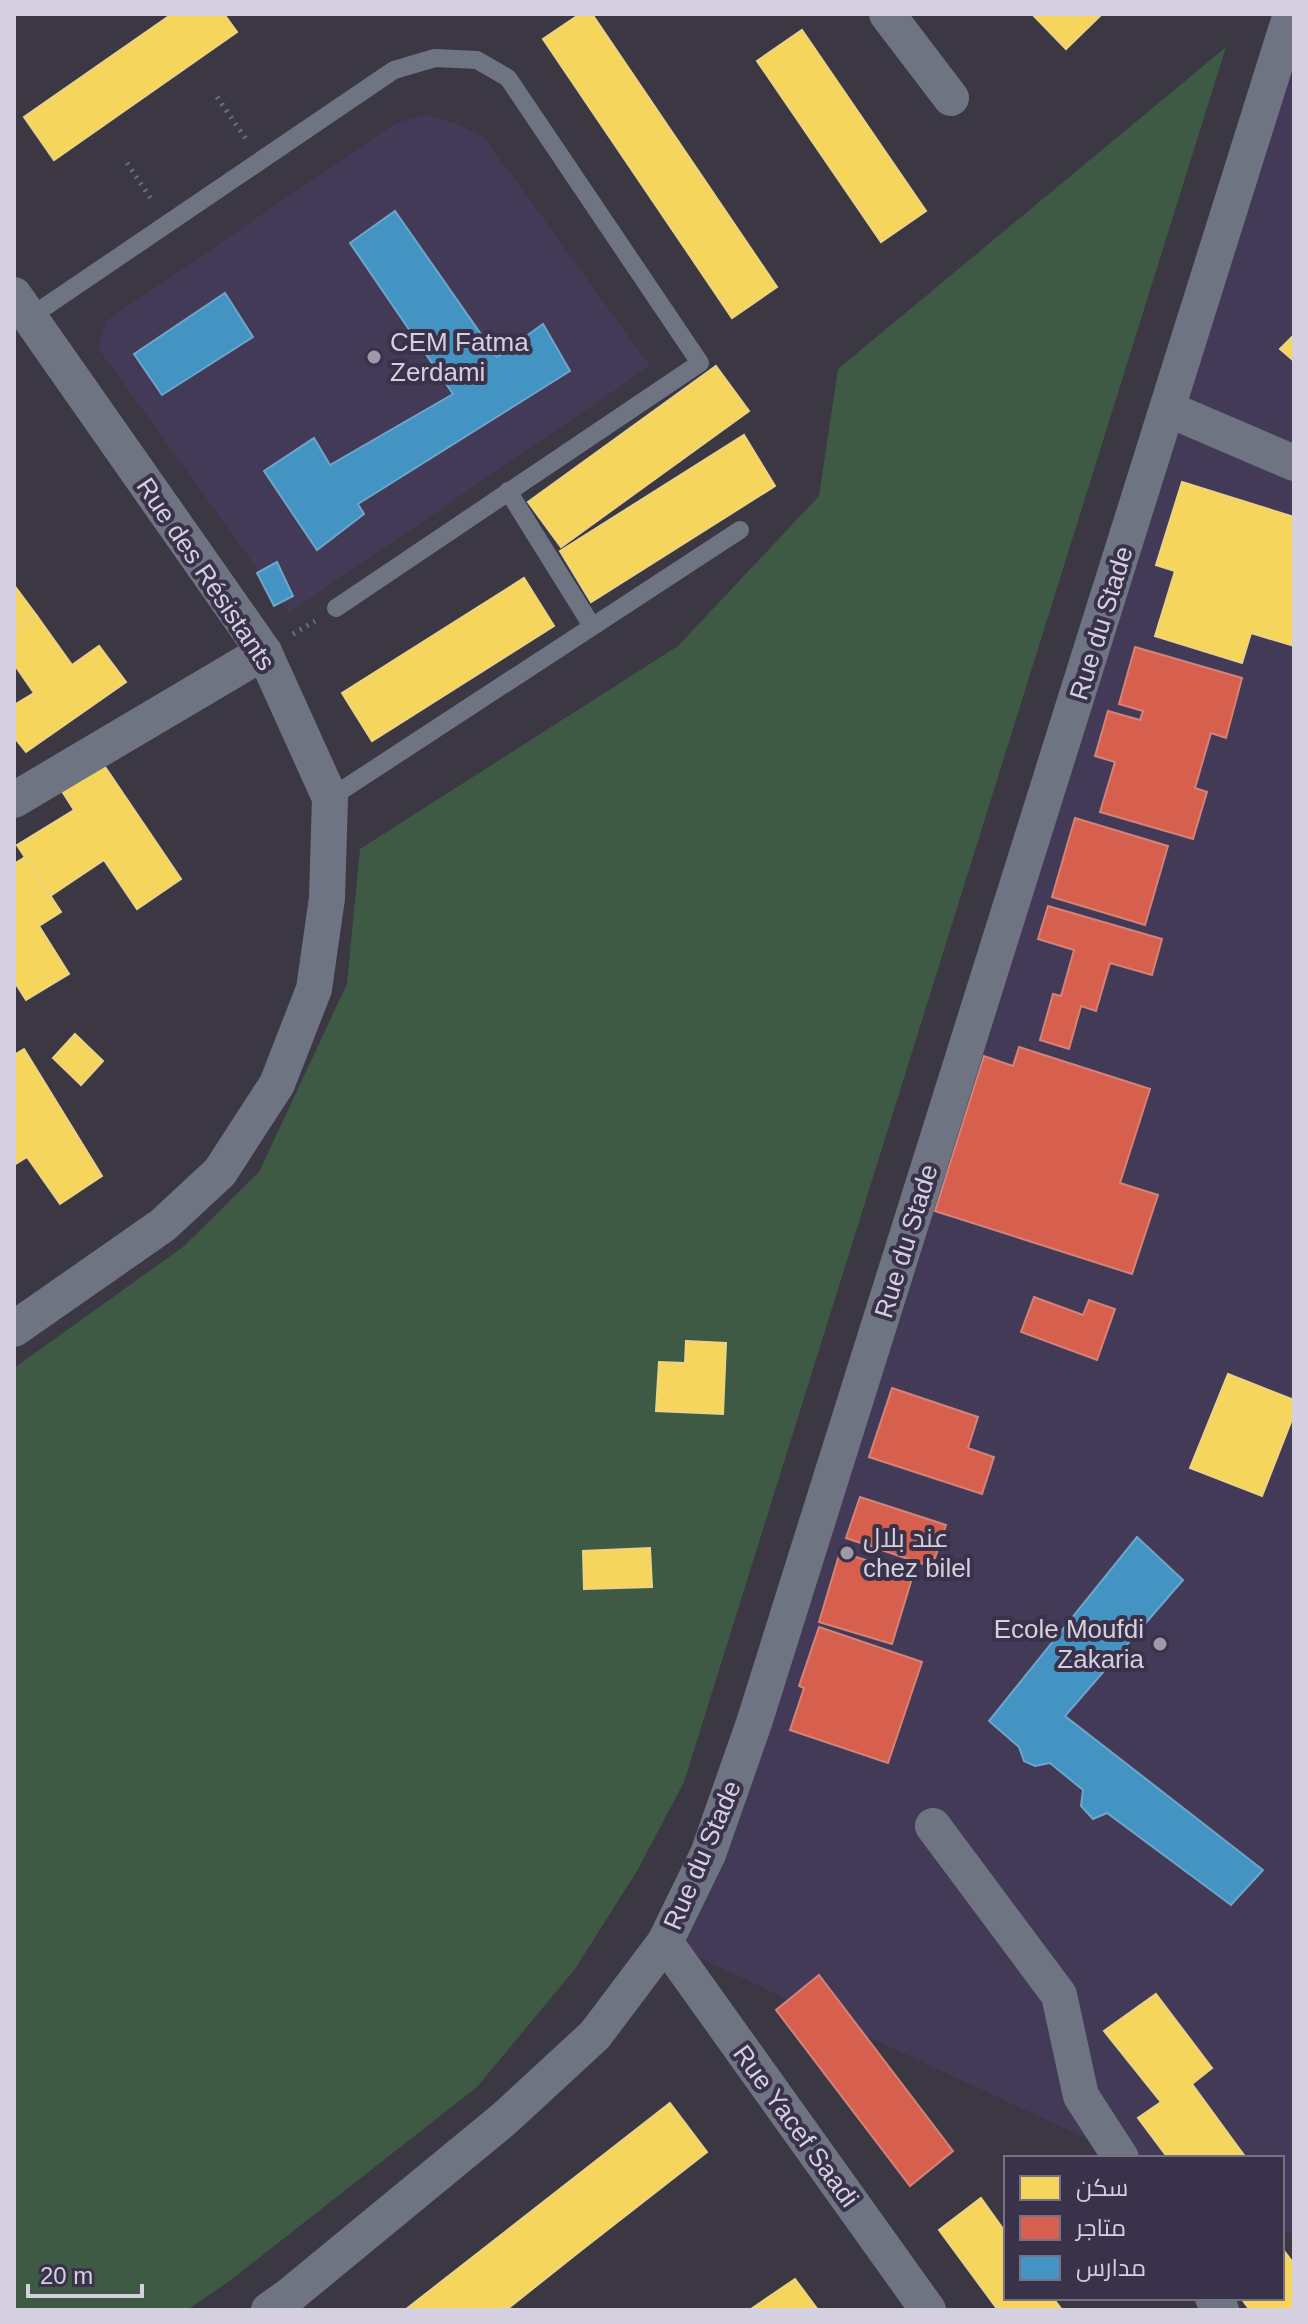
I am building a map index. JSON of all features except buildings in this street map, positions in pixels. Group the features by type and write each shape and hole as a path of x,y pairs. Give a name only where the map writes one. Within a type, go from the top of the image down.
{"street":[{"path":"887,14 951,98"},
{"name":"Rue du Stade","path":"286,2305 504,2119 595,2035 665,1942 708,1854 754,1723 1291,14"},
{"name":"Rue des Résistants","path":"14,1329 163,1225 220,1172 277,1084 314,989 327,898 330,798 264,652 22,306"},
{"path":"1168,409 1294,463"},
{"path":"14,800 264,652"},
{"path":"933,1826 1059,1995 1081,2096 1120,2156"},
{"name":"Rue Yacef Saadi","path":"665,1942 928,2310"}],"lane":[{"path":"22,306 168,223 394,70 435,58 477,60 508,78 700,363 336,608"},
{"path":"508,491 592,626"},
{"path":"330,798 740,530"}],"path":[{"path":"217,97 261,160"},
{"path":"127,163 168,223"},
{"path":"264,652 336,608"}],"shaded area":[{"path":"1294,14 1294,2235 1284,2231 1284,2156 1124,2156 665,1942"},
{"name":"CEM Fatma Zerdami","path":"425,114 459,125 485,138 650,366 289,613 98,348 106,321 394,124"}],"green space":[{"path":"1226,47 684,1782 637,1871 575,1969 477,2087 228,2282 187,2310 14,2310 14,1368 183,1247 259,1172 347,984 360,849 678,646 819,496 838,369"}],"place":[{"name":"CEM Fatma Zerdami","path":"374,357"},
{"name":"عند بلال chez bilel","path":"847,1553"},
{"name":"Ecole Moufdi Zakaria","path":"1160,1644"}]}
